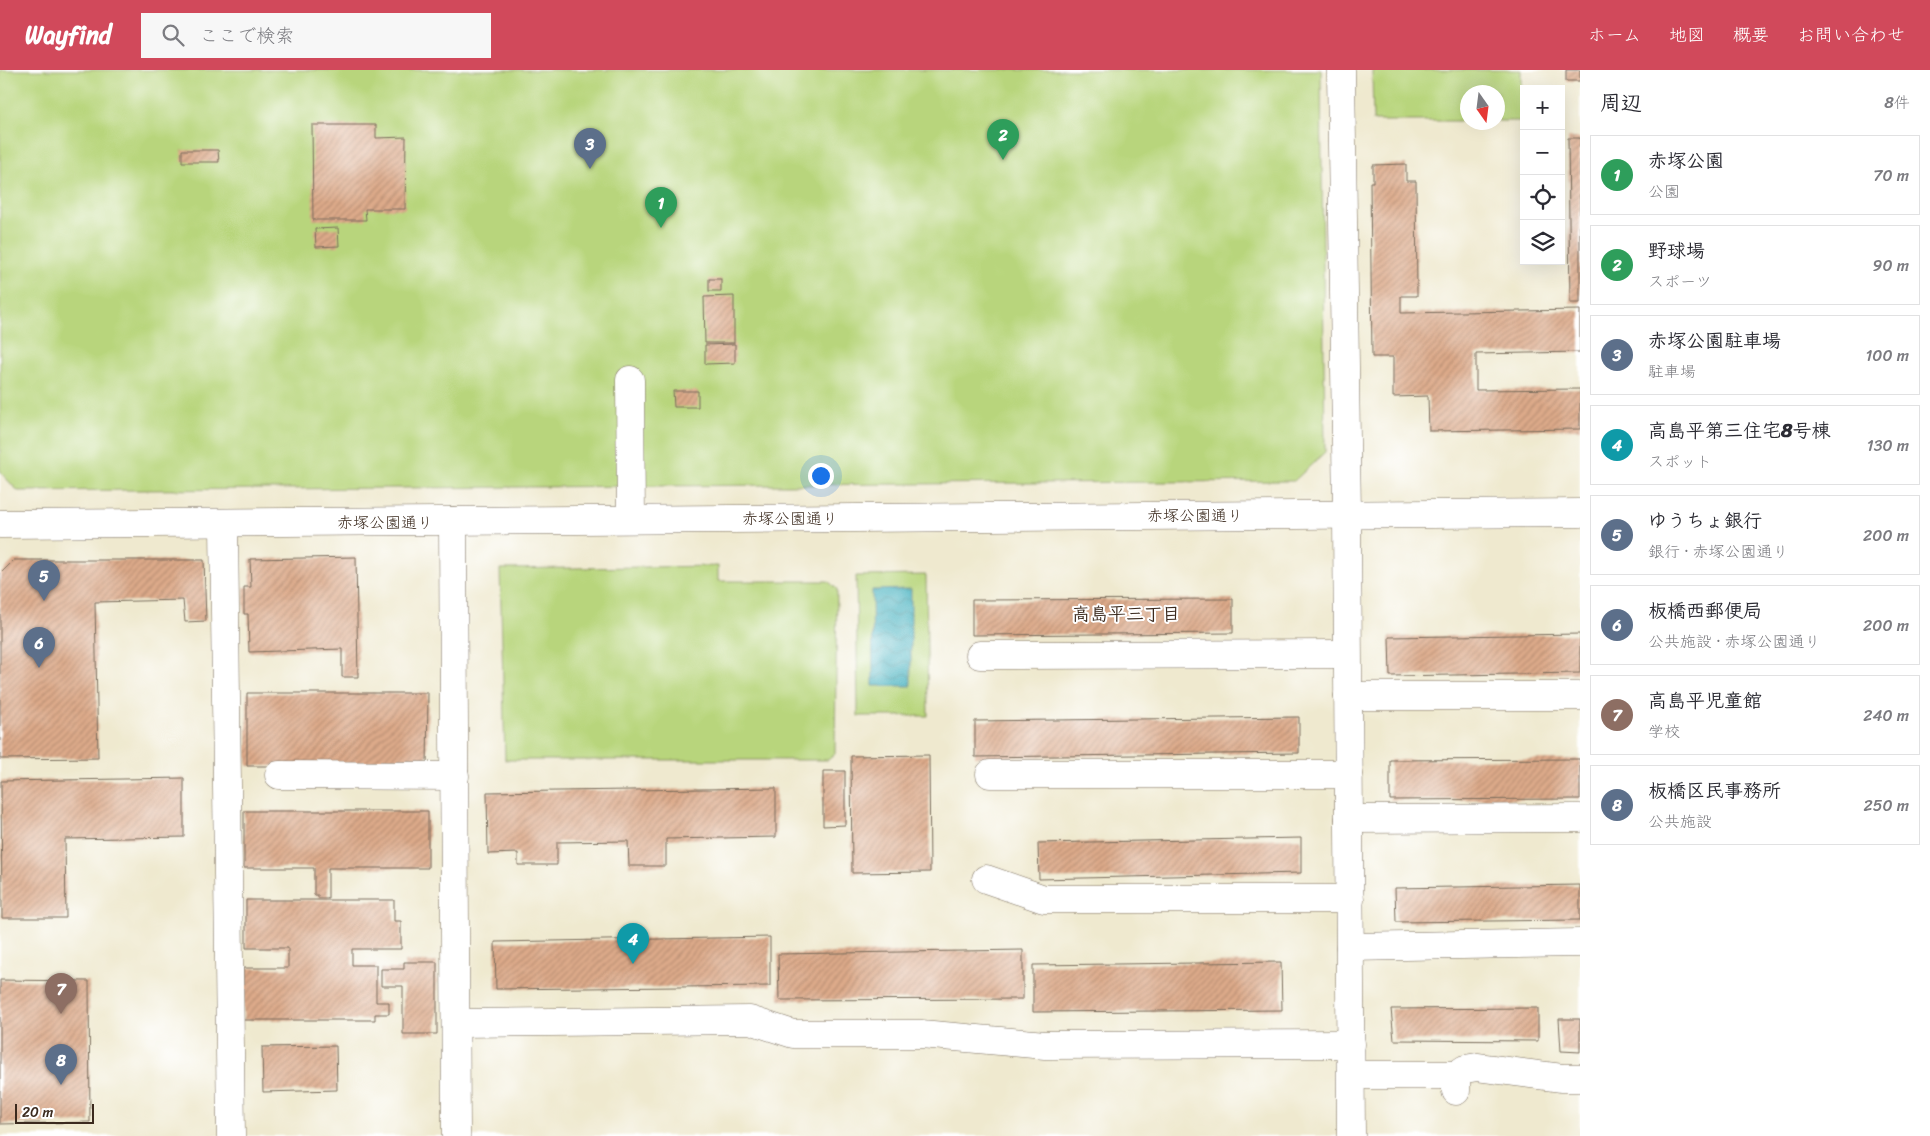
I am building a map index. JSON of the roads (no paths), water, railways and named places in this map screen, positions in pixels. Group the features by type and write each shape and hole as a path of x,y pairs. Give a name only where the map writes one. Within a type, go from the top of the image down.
{"street":[{"path":"1341,70 1347,514 1351,1136"},
{"path":"630,380 631,519"},
{"name":"赤塚公園通り","path":"0,524 1580,512"},
{"path":"453,522 456,1136"},
{"path":"224,523 231,1136"},
{"path":"980,655 1347,654"},
{"path":"1348,696 1580,696"},
{"path":"990,774 1349,774"},
{"path":"279,775 455,776"},
{"path":"1349,819 1580,818"},
{"path":"986,879 1044,899 1350,899"},
{"path":"1350,946 1580,943"},
{"path":"456,1023 750,1020 793,1034 921,1034 1045,1045 1351,1044"},
{"path":"1352,1074 1456,1083 1465,1069 1476,1067 1562,1078 1580,1078"}],"water":[{"path":"911,589 911,686 873,686 872,590"}],"place":[{"name":"野球場","path":"1003,160"},
{"name":"赤塚公園駐車場","path":"590,169"},
{"name":"赤塚公園","path":"661,228"},
{"name":"ゆうちょ銀行","path":"44,601"},
{"name":"板橋西郵便局","path":"39,668"},
{"name":"高島平第三住宅8号棟","path":"633,964"},
{"name":"高島平児童館","path":"61,1014"},
{"name":"板橋区民事務所","path":"61,1085"}],"district":[{"name":"高島平三丁目","path":"1126,614"}]}
